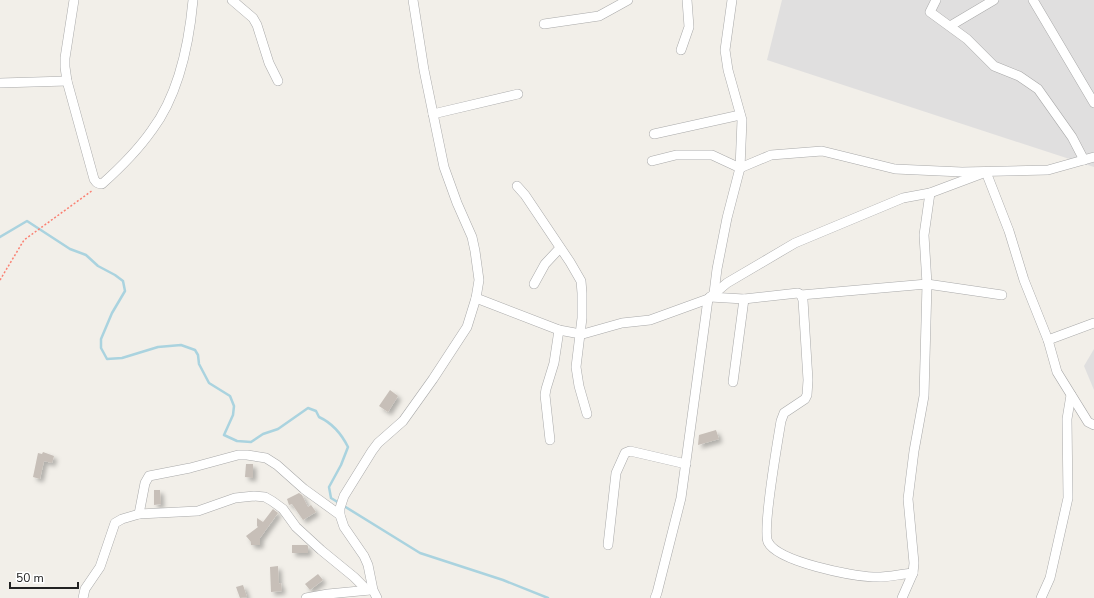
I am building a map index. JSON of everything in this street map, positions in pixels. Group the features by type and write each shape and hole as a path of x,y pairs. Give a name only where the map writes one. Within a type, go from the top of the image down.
{"street":[{"path":"74,0 65,58 67,81 94,179 96,183 102,184 124,164 152,130 170,99 188,38 193,0"},
{"path":"232,0 253,18 257,25 269,63 278,81"},
{"path":"372,593 368,565 364,556 344,527 340,516 340,508 344,496 372,451 378,443 403,421 467,327 476,298 479,280 472,237 457,203 444,167 424,70 413,0"},
{"path":"544,24 599,16 628,0"},
{"path":"681,50 690,27 687,0"},
{"path":"655,598 681,498 692,407 711,296 727,218 740,168 742,120 728,70 725,50 732,0"},
{"path":"936,0 930,12 967,39 994,66 1019,76 1038,89 1072,136 1084,160"},
{"path":"950,26 994,0"},
{"path":"1033,0 1094,103"},
{"path":"0,83 67,81"},
{"path":"433,114 518,94"},
{"path":"654,134 740,115"},
{"path":"652,162 676,155 712,155 740,168 771,155 822,151 895,169 986,172 1048,170 1094,157"},
{"path":"476,298 558,330 579,333 594,332 622,323 650,320 711,296 727,283 795,244 903,198 930,193 986,172"},
{"path":"986,172 1010,231 1024,280 1048,340 1057,372 1088,422 1094,425"},
{"path":"517,186 525,194 570,262 581,282 582,318 576,367 579,386 587,414"},
{"path":"902,598 913,572 913,550 908,513 908,499 914,451 924,396 927,284 924,235 930,193"},
{"path":"534,284 545,264 560,248"},
{"path":"711,296 744,300 798,294 801,295 927,284 1002,295"},
{"path":"801,295 808,380 807,395 805,399 784,413 781,421 766,535 768,542 778,551 797,561 832,570 874,577 913,572"},
{"path":"733,382 744,300"},
{"path":"1048,340 1094,324"},
{"path":"550,440 546,389 553,366 558,330"},
{"path":"1042,598 1050,578 1068,498 1067,419 1071,396"},
{"path":"608,545 616,473 625,453 630,451 686,464"},
{"path":"139,514 145,483 149,476 190,468 238,455 247,455 266,458 277,464 304,489 340,516"},
{"path":"83,598 85,589 100,567 115,523 122,519 139,514 198,511 234,498 254,496 264,497 283,509 296,527 372,593"},
{"path":"306,598 328,594 372,593"}],"path":[{"path":"0,280 24,240 102,184"}],"shaded area":[{"path":"782,0 1094,0 1094,167 767,60"},
{"path":"1094,349 1094,390 1084,366"}],"building":[{"path":"390,390 398,396 388,412 379,406"},
{"path":"716,430 719,439 698,445 699,435"},
{"path":"43,452 54,456 52,463 44,461 40,479 33,477 38,453 42,454"},
{"path":"246,464 253,464 253,478 245,477"},
{"path":"154,490 160,490 161,504 154,505"},
{"path":"299,493 302,495 308,507 311,505 316,512 303,520 292,504 289,505 287,499"},
{"path":"273,509 278,513 260,538 260,545 251,545 251,542 246,536 258,527 257,518 263,522"},
{"path":"292,545 307,545 308,553 292,553"},
{"path":"278,566 279,584 281,583 282,591 271,592 270,567"},
{"path":"318,574 323,580 310,590 305,584"},
{"path":"243,585 247,597 240,598 236,587"}],"waterway":[{"path":"0,237 27,221 70,249 86,255 98,266 123,281 125,291 112,313 101,339 101,348 107,359 122,358 158,347 181,345 195,350 198,355 199,364 209,383 230,396 234,406 233,415 224,435 237,441 251,442 263,434 278,429 308,408 316,411 319,417 336,430 348,447 341,465 329,487 331,498 420,553 503,580 548,598"}]}
